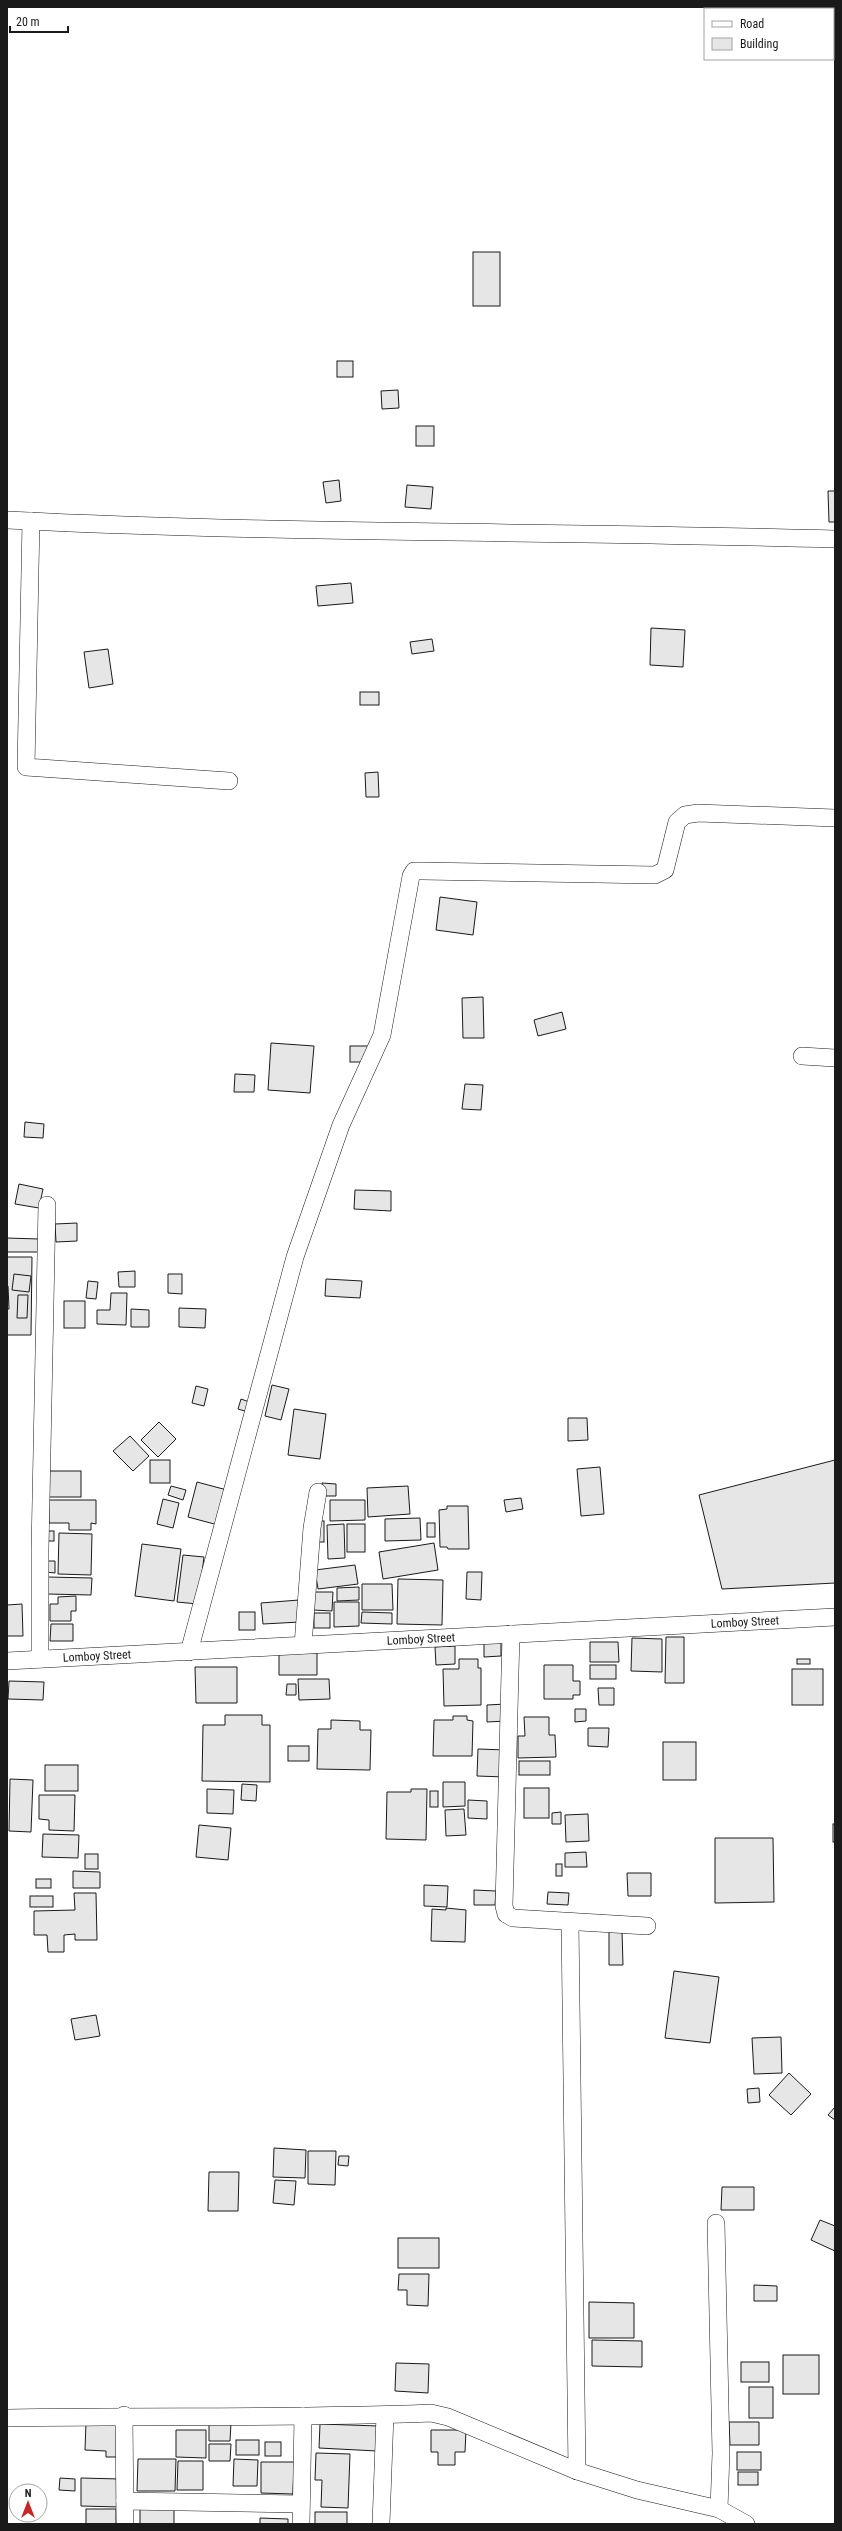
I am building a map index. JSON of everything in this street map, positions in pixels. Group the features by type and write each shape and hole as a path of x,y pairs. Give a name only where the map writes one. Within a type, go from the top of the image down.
{"street":[{"path":"7,520 197,529 620,533 835,539"},
{"path":"32,521 26,767 229,781"},
{"path":"189,1652 295,1257 341,1125 382,1035 411,876 414,872 655,875 665,870 677,822 685,815 698,813 835,818"},
{"path":"802,1056 835,1058"},
{"path":"40,1659 47,1205"},
{"path":"303,1645 312,1528 318,1492"},
{"name":"Lomboy Street","path":"7,1661 835,1617"},
{"path":"511,1634 504,1906 506,1914 513,1918 570,1923 647,1926"},
{"path":"570,1923 577,2471"},
{"path":"716,2223 721,2453 719,2509"},
{"path":"7,2418 124,2415 303,2416 431,2413 448,2417 577,2471 637,2490 719,2509 746,2524"},
{"path":"124,2415 125,2524"},
{"path":"380,2524 385,2415"},
{"path":"301,2524 303,2416"},
{"path":"125,2501 301,2504"}],"building":[{"path":"473,252 500,252 500,306 473,306"},
{"path":"337,361 353,361 353,377 337,377"},
{"path":"398,390 399,408 382,409 381,391"},
{"path":"416,426 434,426 434,446 416,446"},
{"path":"339,480 341,501 326,503 323,482"},
{"path":"407,485 433,487 431,509 405,507"},
{"path":"828,491 835,491 835,522 829,522"},
{"path":"351,583 353,603 318,606 316,586"},
{"path":"651,628 685,630 683,667 650,665"},
{"path":"432,639 434,651 412,654 410,642"},
{"path":"108,649 113,684 89,688 84,652"},
{"path":"360,692 379,692 379,705 360,705"},
{"path":"378,772 379,797 366,797 365,773"},
{"path":"440,897 477,902 473,935 436,930"},
{"path":"483,997 484,1038 463,1038 462,998"},
{"path":"562,1012 566,1029 538,1036 534,1020"},
{"path":"271,1043 314,1046 310,1093 268,1090"},
{"path":"350,1046 368,1046 368,1062 350,1062"},
{"path":"235,1074 255,1075 254,1092 234,1092"},
{"path":"465,1084 483,1085 481,1110 462,1109"},
{"path":"25,1122 44,1124 43,1138 24,1137"},
{"path":"19,1184 43,1189 39,1208 15,1204"},
{"path":"355,1190 391,1191 391,1211 354,1209"},
{"path":"77,1223 77,1241 56,1242 55,1224"},
{"path":"7,1238 39,1239 38,1252 7,1252"},
{"path":"7,1257 32,1257 31,1335 7,1335"},
{"path":"135,1271 135,1287 119,1287 118,1272"},
{"path":"14,1274 31,1276 29,1292 12,1290"},
{"path":"168,1274 182,1274 182,1294 168,1293"},
{"path":"326,1279 362,1281 360,1298 325,1296"},
{"path":"88,1281 98,1282 96,1299 86,1298"},
{"path":"8,1286 9,1309 7,1309"},
{"path":"111,1293 127,1293 126,1325 97,1324 97,1310 110,1310"},
{"path":"18,1295 28,1295 27,1318 17,1318"},
{"path":"64,1301 85,1301 85,1328 64,1328"},
{"path":"179,1308 206,1309 205,1328 179,1327"},
{"path":"131,1309 149,1310 149,1327 131,1327"},
{"path":"272,1385 289,1389 281,1420 265,1416"},
{"path":"196,1386 208,1389 204,1406 192,1403"},
{"path":"241,1399 252,1403 248,1412 238,1409"},
{"path":"294,1409 326,1414 320,1459 288,1455"},
{"path":"568,1418 587,1418 588,1440 568,1441"},
{"path":"159,1422 176,1439 158,1457 141,1440"},
{"path":"130,1436 149,1456 133,1471 113,1451"},
{"path":"150,1460 170,1460 170,1483 150,1483"},
{"path":"835,1460 835,1583 722,1589 699,1495"},
{"path":"600,1467 604,1514 581,1516 577,1469"},
{"path":"49,1471 81,1471 81,1497 49,1497"},
{"path":"197,1482 227,1490 218,1525 188,1517"},
{"path":"322,1483 336,1484 336,1496 322,1496"},
{"path":"171,1486 186,1490 183,1500 168,1495"},
{"path":"408,1486 410,1514 368,1517 367,1488"},
{"path":"521,1498 523,1509 506,1512 504,1500"},
{"path":"163,1499 179,1503 173,1528 157,1524"},
{"path":"49,1500 96,1500 96,1524 91,1523 91,1530 69,1530 69,1523 49,1523"},
{"path":"330,1500 365,1500 365,1520 330,1521"},
{"path":"447,1506 468,1506 469,1549 448,1549 447,1547 440,1547 439,1510 447,1509"},
{"path":"420,1518 421,1540 385,1541 385,1519"},
{"path":"314,1521 324,1521 324,1542 314,1542"},
{"path":"427,1523 435,1523 435,1537 427,1537"},
{"path":"344,1524 345,1558 328,1559 327,1525"},
{"path":"347,1524 365,1524 365,1552 347,1552"},
{"path":"45,1531 54,1531 54,1541 45,1541"},
{"path":"59,1533 92,1534 91,1575 58,1574"},
{"path":"434,1543 438,1570 383,1579 379,1552"},
{"path":"142,1544 181,1549 174,1601 135,1596"},
{"path":"183,1555 204,1557 198,1604 177,1602"},
{"path":"46,1561 55,1561 55,1573 46,1572"},
{"path":"355,1565 358,1584 318,1589 315,1570"},
{"path":"467,1572 482,1572 481,1600 466,1599"},
{"path":"48,1577 92,1578 91,1595 47,1594"},
{"path":"398,1579 443,1580 442,1625 397,1624"},
{"path":"362,1584 392,1584 393,1610 362,1610"},
{"path":"359,1587 359,1600 337,1601 337,1588"},
{"path":"313,1592 333,1592 332,1611 313,1610"},
{"path":"76,1596 76,1611 71,1611 71,1621 50,1621 50,1604 58,1604 58,1597"},
{"path":"299,1600 300,1622 263,1624 261,1603"},
{"path":"334,1602 359,1602 359,1626 334,1627"},
{"path":"22,1604 23,1636 7,1636 7,1605"},
{"path":"239,1612 255,1612 255,1630 239,1630"},
{"path":"362,1612 392,1613 392,1624 361,1623"},
{"path":"314,1613 330,1613 330,1628 314,1628"},
{"path":"51,1624 73,1624 73,1641 50,1641"},
{"path":"666,1637 684,1637 684,1683 665,1683"},
{"path":"632,1638 662,1639 662,1672 631,1671"},
{"path":"501,1642 501,1656 484,1657 484,1643"},
{"path":"590,1642 618,1642 619,1662 590,1662"},
{"path":"455,1646 455,1664 436,1665 435,1647"},
{"path":"279,1652 317,1653 317,1675 279,1675"},
{"path":"459,1659 478,1659 478,1668 481,1668 481,1705 444,1706 443,1669 459,1669"},
{"path":"797,1659 810,1659 810,1664 797,1664"},
{"path":"544,1665 573,1665 573,1681 580,1681 580,1695 573,1695 573,1699 544,1699"},
{"path":"590,1665 616,1665 616,1679 590,1679"},
{"path":"195,1667 237,1667 237,1703 196,1703"},
{"path":"792,1669 823,1669 823,1705 792,1705"},
{"path":"298,1679 329,1679 330,1699 299,1700"},
{"path":"9,1681 44,1682 43,1700 8,1699"},
{"path":"287,1684 296,1684 296,1695 286,1695"},
{"path":"598,1688 614,1688 614,1705 599,1705"},
{"path":"506,1704 506,1721 487,1722 487,1705"},
{"path":"575,1709 586,1709 586,1721 575,1722"},
{"path":"225,1715 262,1715 262,1725 270,1725 270,1782 202,1781 203,1725 225,1725"},
{"path":"453,1716 467,1716 467,1720 473,1721 472,1756 433,1756 434,1720 453,1720"},
{"path":"524,1717 549,1717 549,1735 555,1735 556,1757 518,1758 518,1736 525,1736"},
{"path":"331,1720 360,1721 360,1730 371,1730 370,1770 317,1769 318,1729 331,1729"},
{"path":"588,1728 609,1728 608,1747 588,1746"},
{"path":"663,1742 696,1742 696,1780 663,1780"},
{"path":"288,1746 309,1746 309,1761 288,1761"},
{"path":"478,1749 506,1750 505,1777 477,1776"},
{"path":"519,1761 550,1761 550,1775 519,1775"},
{"path":"45,1765 78,1765 78,1791 45,1791"},
{"path":"10,1779 33,1780 31,1832 9,1831"},
{"path":"443,1782 465,1782 465,1806 443,1807"},
{"path":"242,1784 257,1785 256,1801 241,1800"},
{"path":"524,1788 549,1788 549,1818 524,1818"},
{"path":"207,1789 234,1790 233,1814 207,1813"},
{"path":"411,1789 427,1789 426,1840 386,1839 387,1792 411,1792"},
{"path":"430,1791 438,1791 438,1807 430,1807"},
{"path":"39,1795 75,1795 74,1831 49,1830 49,1820 39,1819"},
{"path":"468,1800 487,1801 487,1819 468,1818"},
{"path":"464,1809 466,1835 446,1836 445,1810"},
{"path":"561,1812 561,1824 552,1824 552,1813"},
{"path":"588,1814 589,1841 566,1842 565,1815"},
{"path":"833,1824 835,1824 835,1842 833,1842"},
{"path":"199,1825 231,1828 228,1860 196,1857"},
{"path":"43,1834 79,1835 78,1858 42,1857"},
{"path":"715,1838 773,1838 774,1902 715,1903"},
{"path":"586,1852 587,1867 565,1867 565,1853"},
{"path":"85,1854 98,1854 98,1869 85,1869"},
{"path":"556,1864 562,1864 562,1876 556,1876"},
{"path":"73,1871 100,1872 100,1888 73,1888"},
{"path":"627,1873 651,1873 651,1896 628,1896"},
{"path":"36,1879 51,1879 51,1888 36,1888"},
{"path":"424,1885 448,1886 447,1907 424,1906"},
{"path":"474,1890 496,1891 495,1905 474,1905"},
{"path":"548,1892 569,1893 568,1905 547,1904"},
{"path":"74,1893 96,1893 97,1940 75,1940 75,1934 64,1935 64,1952 48,1952 47,1935 34,1935 34,1911 75,1910"},
{"path":"30,1896 53,1896 53,1907 30,1907"},
{"path":"446,1908 466,1910 465,1942 431,1941 432,1909 446,1910"},
{"path":"609,1931 622,1931 623,1965 609,1965"},
{"path":"674,1971 719,1977 710,2043 665,2038"},
{"path":"96,2015 100,2036 75,2040 71,2019"},
{"path":"781,2037 782,2073 754,2074 752,2038"},
{"path":"789,2073 811,2094 791,2115 769,2095"},
{"path":"759,2088 760,2102 748,2103 747,2089"},
{"path":"835,2107 835,2120 828,2115"},
{"path":"274,2148 306,2150 305,2178 273,2177"},
{"path":"308,2151 336,2151 335,2185 308,2184"},
{"path":"339,2156 349,2156 348,2166 338,2165"},
{"path":"209,2172 239,2172 238,2211 208,2211"},
{"path":"275,2180 296,2181 294,2205 273,2203"},
{"path":"722,2187 754,2187 754,2210 721,2210"},
{"path":"820,2220 835,2226 835,2251 811,2240"},
{"path":"398,2238 439,2238 439,2268 398,2268"},
{"path":"399,2274 429,2274 428,2306 407,2305 407,2290 398,2290"},
{"path":"754,2285 777,2286 777,2301 754,2301"},
{"path":"589,2302 634,2303 634,2338 589,2338"},
{"path":"592,2340 642,2341 642,2367 592,2366"},
{"path":"783,2355 819,2355 819,2394 783,2394"},
{"path":"741,2362 769,2362 769,2382 741,2382"},
{"path":"396,2363 429,2364 428,2393 395,2391"},
{"path":"749,2387 773,2387 773,2418 749,2418"},
{"path":"86,2422 123,2423 121,2457 106,2457 106,2451 85,2450"},
{"path":"729,2422 759,2422 759,2445 730,2445"},
{"path":"209,2423 231,2423 230,2441 209,2441"},
{"path":"320,2424 378,2426 377,2451 319,2448"},
{"path":"176,2430 206,2430 206,2458 176,2457"},
{"path":"431,2430 466,2430 465,2452 455,2452 455,2465 438,2465 438,2452 431,2452"},
{"path":"236,2440 259,2440 259,2455 236,2455"},
{"path":"265,2442 281,2442 281,2456 265,2456"},
{"path":"209,2444 231,2444 230,2461 209,2461"},
{"path":"737,2452 761,2452 761,2470 737,2470"},
{"path":"316,2453 350,2454 348,2508 321,2507 322,2480 315,2480"},
{"path":"138,2459 176,2459 175,2491 137,2491"},
{"path":"234,2459 258,2460 257,2486 233,2486"},
{"path":"178,2461 203,2461 203,2490 177,2490"},
{"path":"261,2462 294,2462 293,2494 261,2493"},
{"path":"738,2472 758,2472 758,2485 738,2485"},
{"path":"60,2478 75,2479 75,2491 59,2490"},
{"path":"81,2478 120,2479 120,2507 81,2506"},
{"path":"86,2509 116,2509 116,2524 86,2524"},
{"path":"140,2509 174,2509 174,2524 140,2524"},
{"path":"315,2512 347,2512 347,2524 315,2524"},
{"path":"260,2518 288,2519 288,2524 260,2524"}]}
